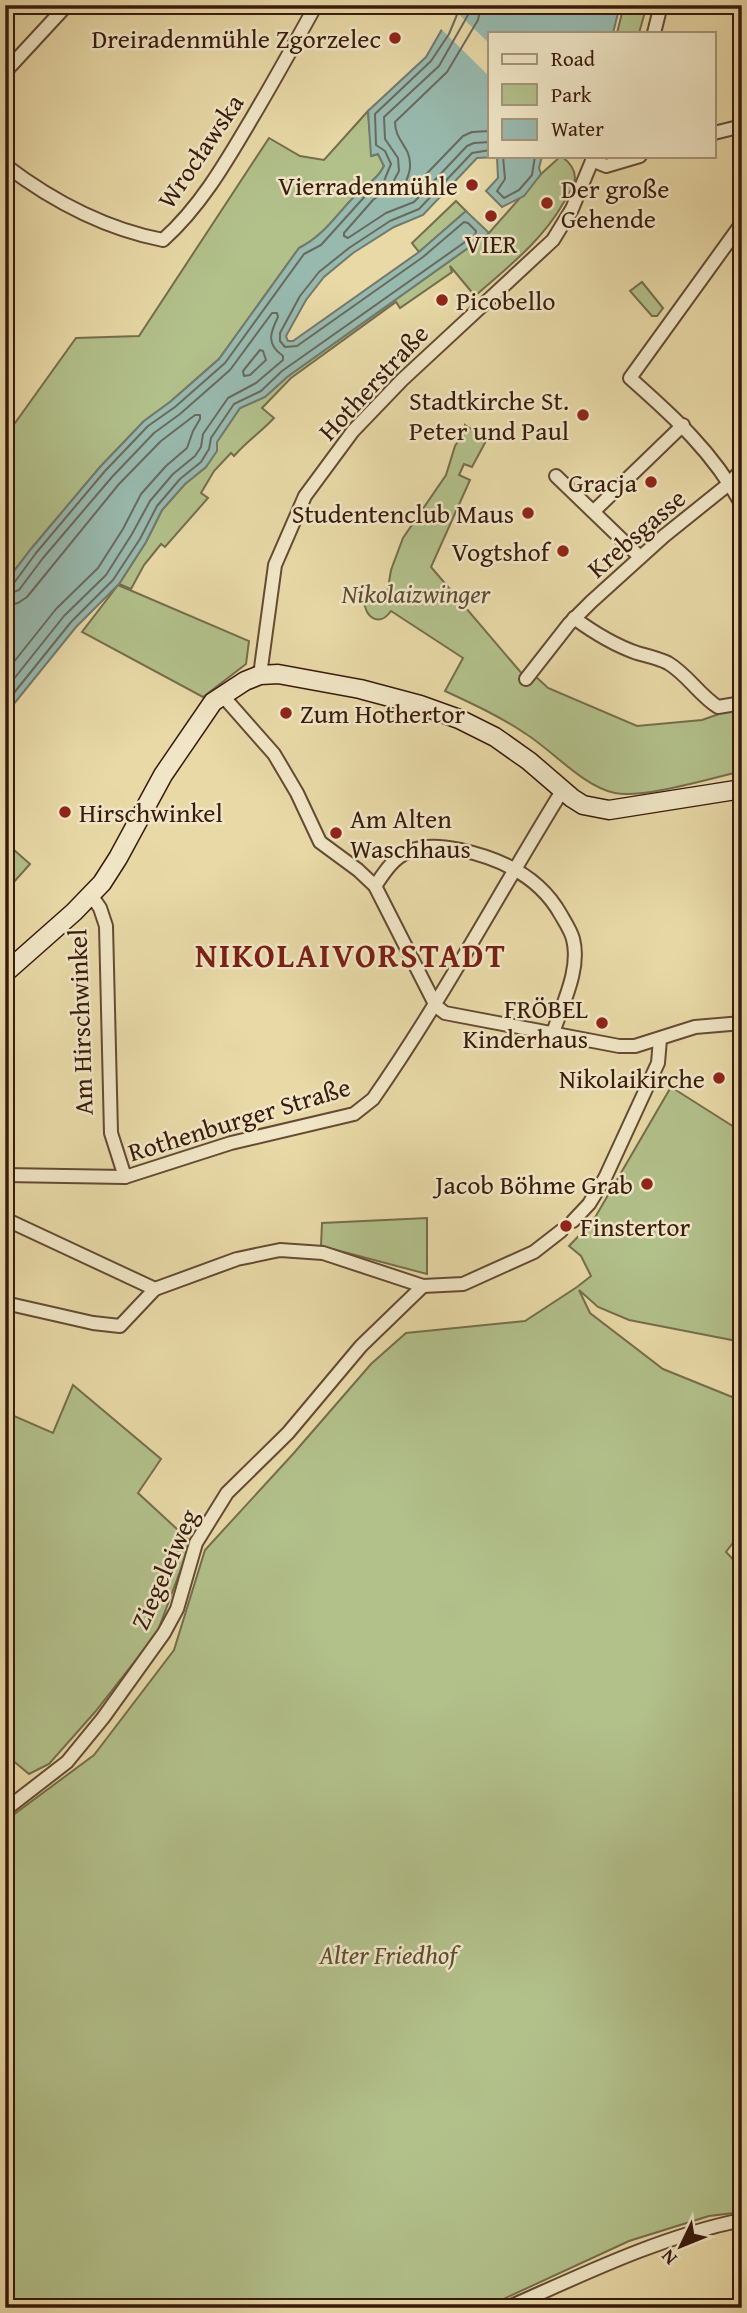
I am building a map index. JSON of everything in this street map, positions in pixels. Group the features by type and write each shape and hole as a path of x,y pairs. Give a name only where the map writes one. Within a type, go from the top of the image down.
{"street":[{"path":"5,72 67,5"},
{"name":"Wrocławska","path":"5,165 95,219 141,236 163,240 181,224 207,191 243,134 316,5"},
{"path":"654,32 661,5"},
{"path":"716,132 742,126"},
{"path":"593,158 606,166 633,158"},
{"name":"Hotherstraße","path":"260,675 275,565 305,496 352,431 402,380 553,240 572,209 593,158"},
{"path":"742,223 629,378 683,425 720,468 742,505"},
{"path":"594,511 683,425"},
{"name":"Krebsgasse","path":"526,679 574,618 640,557 730,483 742,469"},
{"path":"556,476 640,557"},
{"path":"574,618 590,631 621,646 668,663 697,685 709,701 718,707 742,704"},
{"path":"742,789 609,810 583,805 495,737 459,719 420,705 360,689 278,674 260,675 222,695 274,754 297,793 320,842 375,886 436,1006 445,1013 619,1046 635,1046 660,1040 695,1027 742,1023"},
{"name":"Am Hirschwinkel","path":"125,1177 111,1133 106,926 100,908 91,895 118,858 168,768 214,702 222,695"},
{"name":"Rothenburger Straße","path":"5,1175 125,1177 231,1143 354,1114 373,1099 436,1006 514,868 562,791"},
{"path":"375,886 400,856 428,846 478,854 514,868 546,891 573,939 575,956 553,1033"},
{"path":"5,973 91,895"},
{"path":"573,1221 589,1204 605,1178 658,1063 660,1040"},
{"path":"5,1219 155,1289"},
{"path":"5,1303 93,1323 120,1326 155,1289 237,1259 280,1250 323,1253 423,1286 463,1284 527,1256 561,1231"},
{"name":"Ziegeleiweg","path":"5,1810 67,1762 103,1718 164,1633 177,1609 195,1543 227,1493 288,1433 361,1346 423,1286"},
{"path":"507,2308 637,2251 699,2229 742,2220"}],"green space":[{"path":"624,5 647,5 639,32 617,32"},
{"path":"368,111 372,156 378,154 384,166 379,174 325,229 299,248 219,359 144,421 100,467 5,583 5,437 76,338 139,336 269,138 300,156 324,160"},
{"path":"559,158 563,158 574,171 575,178 569,194 555,216 524,253 475,296 450,266 452,272 400,308 396,302 291,378 262,408 274,418 234,456 231,453 214,471 201,493 208,498 165,547 161,544 144,565 131,589 119,584 146,542 162,510 185,484 206,467 216,443 240,408 265,397 287,377 489,233 541,174"},
{"path":"456,201 466,211 419,252 412,243"},
{"path":"642,282 663,308 657,316 652,316 630,291"},
{"name":"Nikolaizwinger","path":"465,425 487,439 472,467 464,464 459,475 470,480 431,567 529,682 535,676 548,688 637,726 702,720 742,706 742,771 642,793 615,793 603,789 580,776 516,728 445,691 463,658 391,611 382,619 369,615 364,599 375,592 387,594 391,570 403,538 446,475 455,446 465,431"},
{"path":"118,585 249,641 246,664 203,697 82,632"},
{"path":"5,842 30,864 5,892"},
{"name":"Alter Friedhof","path":"671,1087 742,1132 742,1342 629,1320 598,1307 579,1290 590,1313 663,1369 742,1401 742,1531 726,1552 742,1569 742,2212 709,2216 629,2241 484,2308 5,2308 5,1821 94,1755 174,1650 205,1550 371,1364 406,1333 525,1321 591,1276 581,1256 569,1246 593,1221"},
{"path":"427,1218 427,1274 321,1246 322,1223"},
{"path":"73,1385 161,1459 138,1493 191,1542 157,1633 95,1712 49,1764 29,1774 5,1754 5,1412 53,1433"}],"water":[{"path":"456,5 620,5 613,32 488,32 488,157 477,158 423,215 394,227 353,253 324,277 306,300 286,336 288,341 293,341 419,252 466,211 489,233 287,377 265,397 240,408 217,442 217,451 206,467 185,484 162,510 146,542 119,584 76,627 5,715 5,583 100,467 144,421 219,359 299,248 325,229 379,174 384,166 378,154 371,156 368,111 426,57"},
{"path":"497,158 542,158 539,168 541,174 524,196 502,207 486,191 498,178"}],"pier":[{"path":"451,7 488,42 488,75 440,28"}],"place":[{"name":"Dreiradenmühle Zgorzelec","path":"395,38"},
{"name":"Vierradenmühle","path":"472,185"},
{"name":"Der große Gehende","path":"547,203"},
{"name":"VIER","path":"491,216"},
{"name":"Picobello","path":"442,300"},
{"name":"Stadtkirche St. Peter und Paul","path":"583,415"},
{"name":"Gracja","path":"651,482"},
{"name":"Studentenclub Maus","path":"528,513"},
{"name":"Vogtshof","path":"563,551"},
{"name":"Zum Hothertor","path":"286,713"},
{"name":"Hirschwinkel","path":"65,812"},
{"name":"Am Alten Waschhaus","path":"336,833"},
{"name":"FRÖBEL Kinderhaus","path":"602,1023"},
{"name":"Nikolaikirche","path":"719,1078"},
{"name":"Jacob Böhme Grab","path":"647,1184"},
{"name":"Finstertor","path":"566,1226"}],"district":[{"name":"NIKOLAIVORSTADT","path":"351,955"}]}
